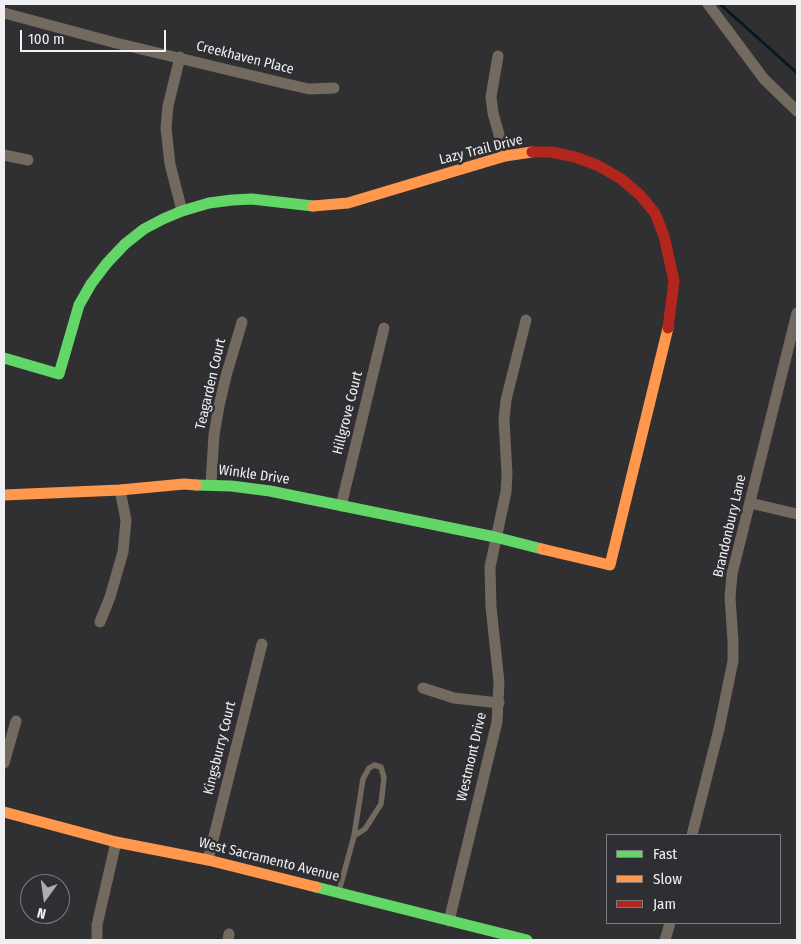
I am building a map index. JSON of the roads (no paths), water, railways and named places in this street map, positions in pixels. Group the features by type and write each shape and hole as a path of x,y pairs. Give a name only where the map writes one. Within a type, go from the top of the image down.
{"street":[{"path":"708,4 764,79 797,111"},
{"name":"Creekhaven Place","path":"4,13 116,43 310,89 334,88"},
{"path":"498,56 491,97 504,156"},
{"path":"180,57 168,106 166,128 170,164 182,211"},
{"name":"Lazy Trail Drive","path":"4,358 59,374 79,305 91,284 125,244 144,229 163,218 182,211 209,204 242,199 303,206 327,206 348,203 504,156 526,152 551,152 575,157 597,165 620,178 640,194 655,213 666,244 674,281 666,336 610,565 496,537"},
{"path":"4,155 28,160"},
{"name":"Brandonbury Lane","path":"692,834 733,661 730,597 732,574 797,313"},
{"name":"Westmont Drive","path":"449,921 493,740 499,704 500,682 489,584 490,566 506,492 504,420 506,400 526,320"},
{"name":"Teagarden Court","path":"211,484 214,435 219,406 242,322"},
{"name":"Hillgrove Court","path":"341,506 384,328"},
{"name":"Winkle Drive","path":"4,495 211,484 264,490 496,537"},
{"path":"100,622 110,597 123,552 126,520 120,490"},
{"path":"750,503 797,514"},
{"name":"Kingsburry Court","path":"208,860 262,644"},
{"path":"423,688 454,698 499,704"},
{"path":"4,763 16,721"},
{"name":"West Sacramento Avenue","path":"4,812 116,842 208,860 512,938 527,940"},
{"path":"97,940 97,925 116,842"},
{"path":"665,940 670,924"}],"lane":[{"path":"338,893 354,836 363,779 369,768 374,765 381,767 384,778 381,804 365,829 354,836"}],"waterway":[{"path":"720,4 797,73"}]}
